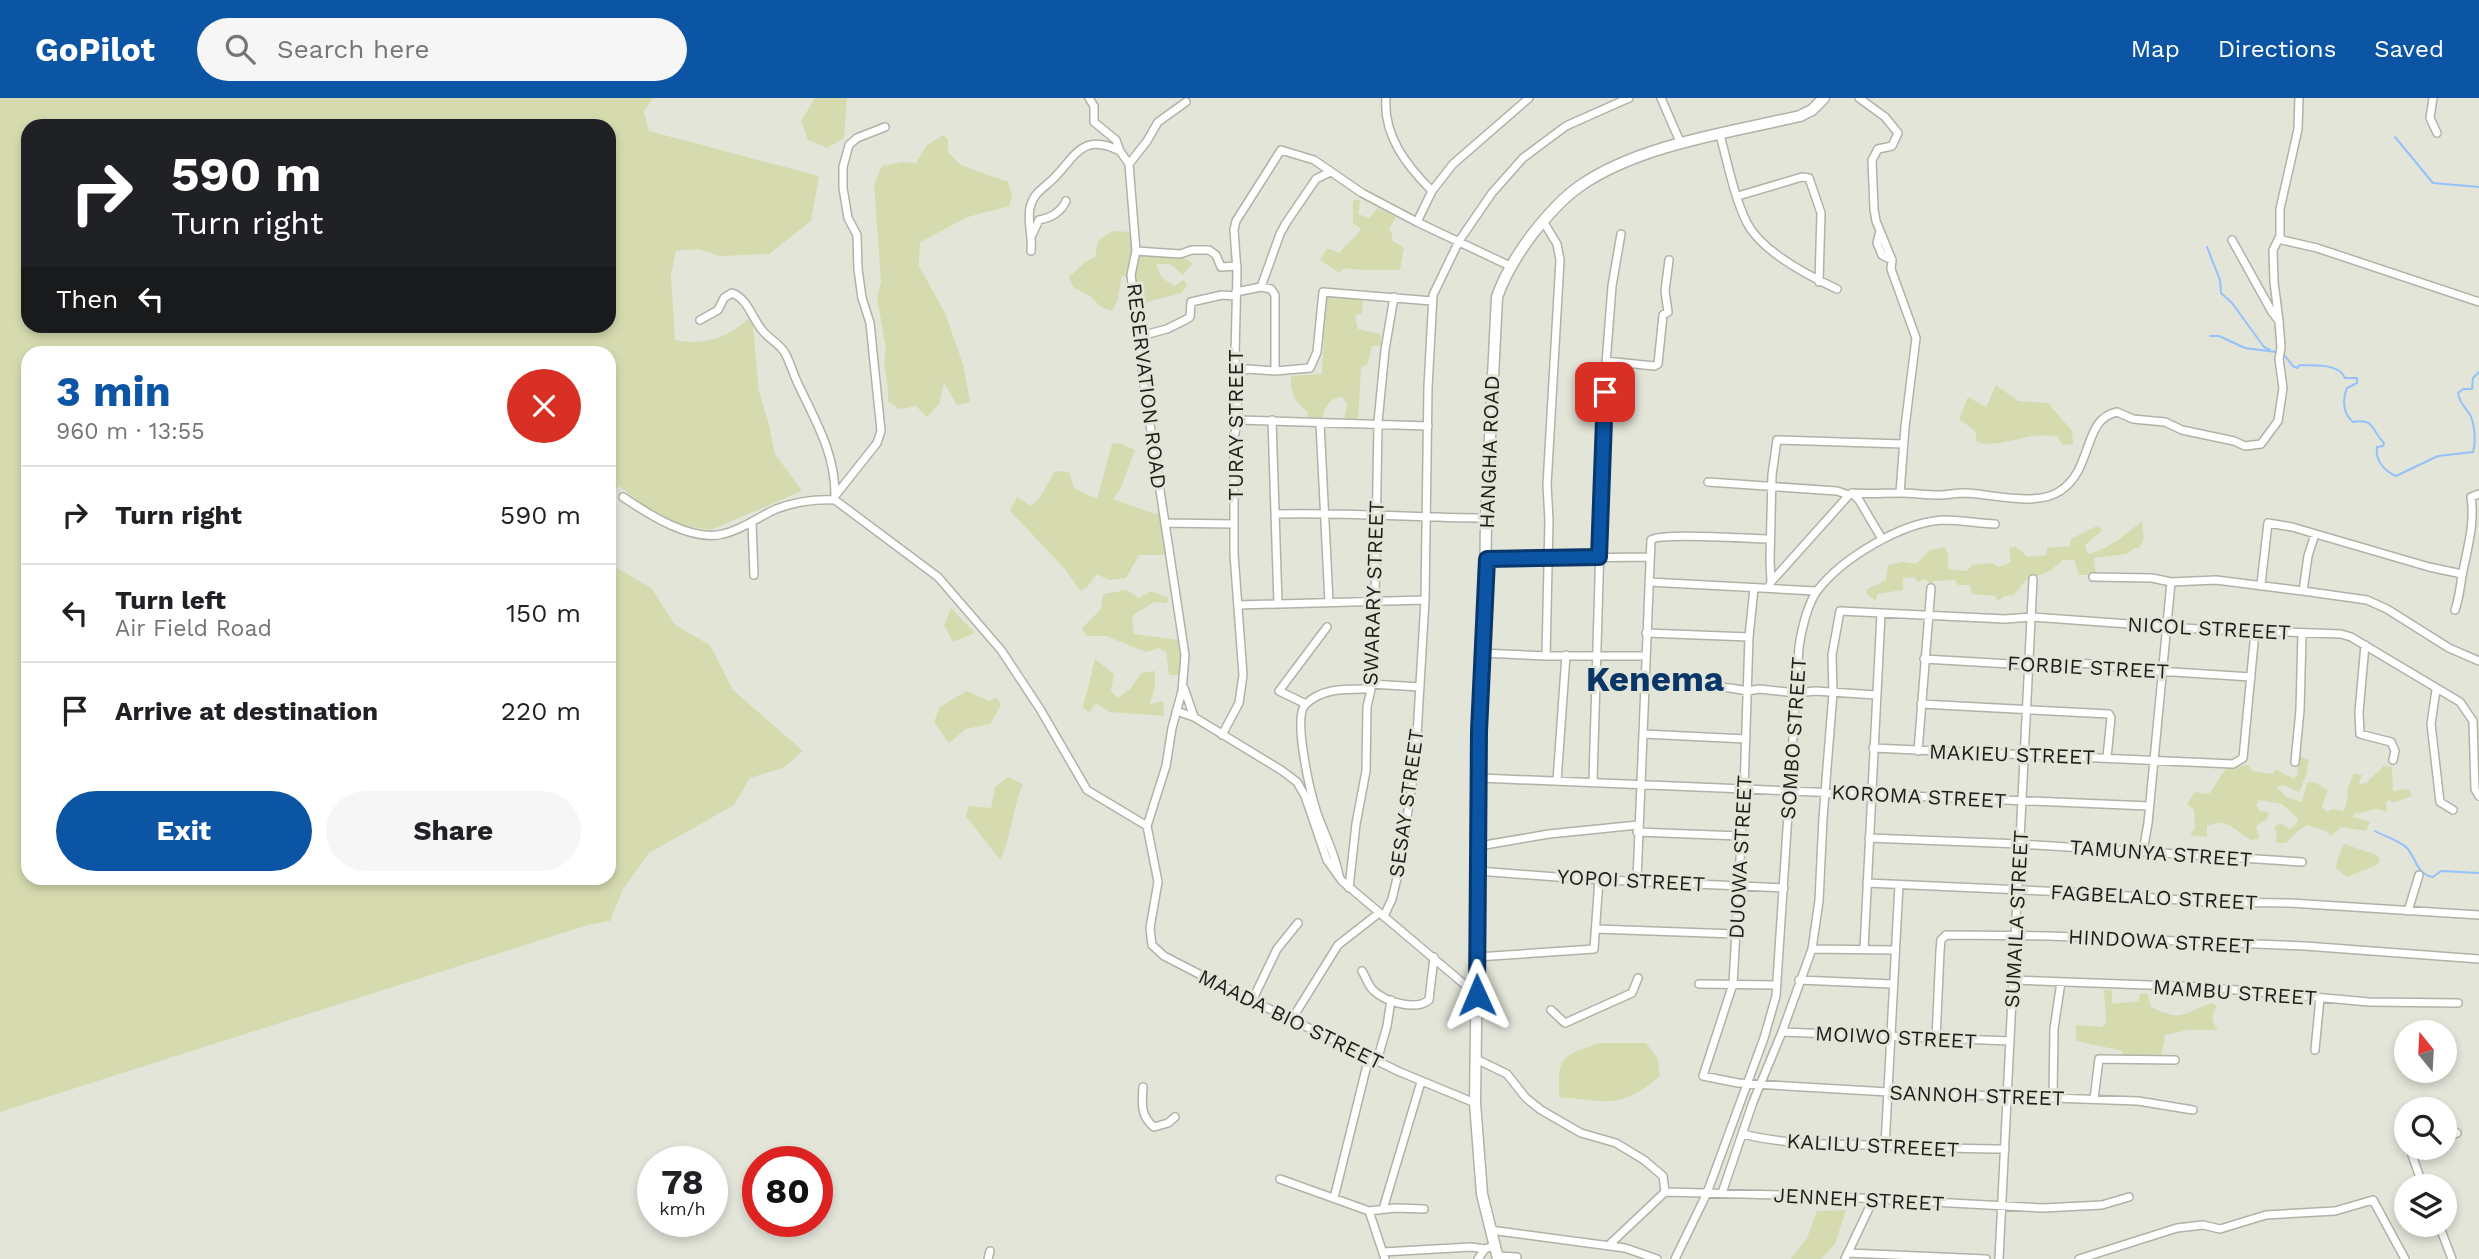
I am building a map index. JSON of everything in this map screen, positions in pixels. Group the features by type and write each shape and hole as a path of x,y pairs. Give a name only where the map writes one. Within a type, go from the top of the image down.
{"highway":[{"name":"HANGHA ROAD","path":"1497,1253 1482,1195 1475,1103 1481,653 1497,297 1510,266 1543,221 1565,198 1598,175 1681,144 1800,116 1812,110 1824,98"}],"street":[{"path":"1089,98 1094,106 1094,122 1116,140 1129,164 1158,122 1186,102"},
{"path":"1386,98 1386,115 1400,154 1432,191"},
{"path":"1417,222 1432,191 1453,164 1529,98"},
{"name":"SESAY STREET","path":"1381,915 1396,883 1412,785 1425,600 1432,301 1438,280 1459,241 1492,193 1523,158 1566,127 1629,98"},
{"path":"1661,98 1681,144"},
{"path":"1859,98 1885,117 1898,133 1892,146 1878,149 1872,160 1874,209 1892,260 1891,269 1916,338 1900,493"},
{"path":"1708,482 1773,485 1850,494 1962,493 2033,499 2050,497 2062,491 2079,471 2085,460 2093,429 2101,419 2117,412 2133,419 2165,422 2182,430 2234,441 2245,446 2261,444 2278,421 2283,388 2278,359 2281,347 2273,250 2280,236 2280,209 2298,129 2299,98"},
{"path":"2433,98 2430,118 2437,133"},
{"path":"835,498 877,443 881,431 870,323 862,298 857,235 848,218 843,167 849,145 857,138 885,127"},
{"path":"1720,135 1747,222 1757,236 1775,254 1819,282 1838,289"},
{"path":"1031,251 1032,235 1028,219 1033,199 1039,190 1086,145 1097,143 1120,151"},
{"name":"TURAY STREET","path":"1223,735 1239,703 1243,675 1234,570 1234,437 1238,420 1235,376 1237,266 1234,230 1279,151 1284,150 1309,158 1330,172"},
{"name":"RESERVATION ROAD","path":"1129,164 1136,251 1131,275 1185,655 1183,684"},
{"path":"1261,287 1286,223 1316,179 1330,172 1362,193 1417,222 1510,266"},
{"path":"1738,196 1802,177 1809,178 1821,213 1819,282"},
{"path":"1032,235 1039,220 1056,214 1066,201"},
{"path":"1543,221 1557,244 1560,260 1547,485 1546,656"},
{"path":"1593,781 1606,361 1612,286 1620,234"},
{"path":"2280,236 2282,240 2317,248 2479,302"},
{"path":"2232,240 2279,320"},
{"path":"1136,251 1180,254 1192,250 1209,250 1216,255 1221,267 1237,266"},
{"path":"1606,361 1654,366 1658,364 1663,316 1668,313 1665,291 1669,260"},
{"path":"1139,339 1190,317 1191,302 1261,287 1271,289 1275,295 1275,371"},
{"path":"700,320 718,310 724,298 732,293 740,296 762,331 777,342 785,353 820,426 833,468 835,498"},
{"path":"1235,376 1247,369 1306,369 1313,364 1322,293 1432,301"},
{"name":"SWARARY STREET","path":"1349,888 1354,836 1366,771 1367,707 1371,686 1375,601 1378,422 1385,350 1394,297"},
{"path":"1238,420 1378,422 1428,426"},
{"path":"1272,420 1278,604"},
{"path":"1320,423 1328,602"},
{"path":"1770,585 1774,449 1778,439 1903,444"},
{"path":"1850,494 1859,500 1882,540"},
{"path":"1770,585 1850,494"},
{"path":"2455,610 2462,587 2473,512 2471,497 2479,494"},
{"path":"624,498 652,518 704,535 725,534 776,510 803,502 835,498 943,582 1000,650 1040,709 1087,790 1147,826 1165,772 1183,684"},
{"path":"1276,514 1486,517"},
{"name":"SOMBO STREET","path":"1675,1259 1707,1194 1770,1020 1777,985 1788,789 1801,633 1816,591 1855,557 1882,540 1919,524 1943,520 1996,524"},
{"path":"752,522 754,575"},
{"path":"1165,523 1234,524"},
{"path":"2261,584 2268,523 2462,574"},
{"path":"2303,591 2308,556 2315,534"},
{"path":"1637,880 1637,828 1651,540 1654,537 1770,539"},
{"path":"1487,559 1650,557"},
{"path":"2093,578 2152,578 2171,582 2216,580 2367,600 2387,609 2449,648 2479,661"},
{"name":"SUMAILA STREET","path":"2000,1259 2033,579"},
{"path":"1649,582 1754,588 1770,585 1816,591"},
{"path":"2143,851 2171,582"},
{"name":"DUOWA STREET","path":"1747,1083 1727,1082 1703,1076 1733,984 1749,637 1754,588"},
{"path":"1918,751 1931,588"},
{"path":"1238,605 1425,600"},
{"name":"NICOL STREEET","path":"1833,693 1832,655 1840,611 2005,619 2032,617 2255,632 2341,634 2365,645 2436,690 2458,700 2476,722 2475,792 2479,796"},
{"path":"1864,949 1881,614"},
{"path":"1306,704 1279,691 1327,627"},
{"path":"2251,677 2255,632"},
{"path":"1646,633 1749,637"},
{"path":"2295,762 2300,710 2302,634"},
{"path":"2365,645 2359,712 2360,734 2391,742 2395,751 2393,760"},
{"path":"1481,653 1645,656"},
{"path":"1557,781 1566,655"},
{"name":"FORBIE STREET","path":"1924,659 2028,665 2085,664 2251,677"},
{"name":"MAKIEU STREET","path":"1873,748 2233,764 2244,758 2251,677"},
{"path":"1644,681 1748,691 1759,689 1876,695"},
{"path":"1183,684 1194,717"},
{"path":"1309,795 1300,726 1301,710 1306,704 1331,691 1371,686 1420,687"},
{"path":"2436,690 2431,724 2440,802 2453,810"},
{"path":"1722,1192 1812,948 1819,901 1833,693"},
{"path":"1921,704 2109,714 2111,718 2107,757"},
{"path":"1176,711 1194,717 1297,782 1309,795 1315,807 1337,863 1339,876 1349,888 1477,995"},
{"path":"1643,734 1746,739"},
{"name":"KOROMA STREET","path":"1480,778 2149,806"},
{"name":"MAADA BIO STREET","path":"1147,826 1157,871 1156,902 1150,937 1157,951 1368,1057 1475,1103"},
{"path":"1479,846 1549,834 1637,828 1740,835"},
{"name":"TAMUNYA STREET","path":"1869,838 2020,844 2302,862"},
{"name":"YOPOI STREET","path":"1478,871 1784,888"},
{"path":"2409,911 2419,875"},
{"path":"1477,957 1593,949 1596,947 1599,879"},
{"name":"FAGBELALO STREET","path":"1867,883 2206,902 2290,903 2479,915"},
{"path":"1885,1146 1899,885"},
{"path":"1292,1020 1338,945 1381,915"},
{"path":"1252,1001 1277,949 1297,923"},
{"path":"1596,929 1735,933"},
{"name":"HINDOWA STREET","path":"1936,1039 1942,937 1951,934 2305,946 2479,959"},
{"path":"1812,948 1894,950"},
{"path":"1362,971 1374,992 1391,1000 1409,1004 1428,1001 1434,957"},
{"path":"1457,976 1477,976"},
{"path":"1551,1010 1565,1023 1632,993 1638,978"},
{"path":"1799,980 1892,984"},
{"name":"MAMBU STREET","path":"2013,980 2203,987 2369,1002 2458,1003"},
{"path":"2053,1097 2054,1029 2061,982"},
{"path":"1699,984 1777,985"},
{"path":"2315,1049 2320,998"},
{"path":"1377,1061 1391,1000"},
{"name":"MOIWO STREET","path":"1782,1032 2010,1041"},
{"path":"1334,1198 1368,1057"},
{"path":"1476,1059 1501,1069 1526,1098 1564,1124 1592,1138 1616,1143 1644,1160 1663,1176 1665,1192 1609,1245"},
{"path":"2094,1099 2099,1059 2175,1060"},
{"path":"1421,1082 1376,1210 1384,1255 1471,1247 1517,1256"},
{"name":"SANNOH STREET","path":"1747,1083 1888,1092 2094,1099 2160,1103 2193,1110"},
{"path":"1143,1087 1143,1114 1146,1121 1154,1127 1168,1123 1175,1117"},
{"name":"KALILU STREEET","path":"1743,1134 1784,1141 2005,1149"},
{"path":"1280,1179 1376,1210 1423,1209"},
{"name":"JENNEH STREET","path":"1665,1192 2077,1207 2102,1205 2129,1197"},
{"path":"1873,1200 1847,1256 1986,1259"},
{"path":"2080,1259 2190,1225 2220,1229 2266,1215 2335,1211 2374,1200 2405,1259"},
{"path":"1489,1230 1609,1245 1657,1259"},
{"path":"2444,1237 2452,1259"},
{"path":"1478,1259 1485,1249"}],"green space":[{"path":"0,98 653,98 644,111 649,131 819,176 811,221 769,254 720,256 698,249 676,251 671,275 675,340 697,342 717,338 735,329 752,315 759,391 775,454 802,491 711,530 666,523 619,486 616,489 616,346 21,346 21,885 616,885 616,567 652,589 675,625 710,645 733,690 803,751 783,768 750,778 734,805 649,853 623,889 610,921 588,925 0,1112"},
{"path":"815,98 847,98 844,138 827,148 808,140 801,121"},
{"path":"943,135 948,139 948,152 961,165 1008,182 1012,196 1009,206 968,217 920,242 919,266 945,313 963,364 970,402 957,405 944,383 939,404 927,417 916,406 900,409 888,402 884,362 886,350 877,298 881,282 874,184 882,166 902,162 916,163 927,145"},
{"path":"1353,200 1360,200 1358,214 1369,218 1378,208 1396,217 1389,229 1392,240 1404,248 1400,270 1345,268 1339,273 1320,260 1327,248 1340,253 1361,229 1353,223"},
{"path":"1112,231 1131,232 1135,250 1182,257 1193,263 1183,275 1170,264 1156,264 1162,278 1175,286 1183,280 1187,284 1182,293 1143,303 1131,279 1122,275 1118,299 1112,311 1101,307 1090,296 1073,287 1069,277 1085,262 1095,257 1098,241"},
{"path":"1326,294 1363,298 1362,313 1355,316 1358,329 1380,334 1382,346 1372,346 1367,365 1361,367 1358,423 1344,422 1347,404 1342,397 1330,402 1321,421 1309,419 1307,411 1296,400 1291,387 1291,376 1322,374"},
{"path":"1996,385 2018,401 2048,403 2072,431 2073,444 2062,445 2058,436 2027,437 1997,443 1977,442 1975,431 1959,419 1968,397 1986,407"},
{"path":"1120,443 1135,450 1120,490 1113,499 1155,514 1168,511 1167,555 1139,555 1126,578 1109,580 1097,574 1087,587 1080,591 1064,568 1010,511 1017,497 1030,506 1039,499 1055,471 1069,472 1074,488 1097,499 1112,444"},
{"path":"2142,521 2144,538 2139,548 2134,548 2127,554 2094,558 2096,575 2079,575 2074,560 2063,560 2050,571 2025,581 2014,595 2004,596 1998,601 1995,596 1972,594 1970,585 1958,585 1955,580 1934,581 1930,586 1926,579 1918,582 1914,577 1903,578 1903,590 1877,594 1876,601 1867,594 1867,589 1886,580 1888,565 1903,562 1916,564 1930,550 1945,547 1948,569 1967,571 1972,565 1993,563 1998,567 2011,562 2009,548 2015,546 2028,557 2046,555 2047,548 2070,546 2071,539 2097,526 2103,530 2085,545 2088,554 2096,552"},
{"path":"1127,590 1139,598 1151,591 1168,598 1167,603 1154,602 1132,616 1134,634 1186,641 1180,675 1169,675 1166,652 1159,648 1146,652 1106,636 1087,636 1082,628 1101,609 1103,594"},
{"path":"951,608 975,633 953,642 944,625"},
{"path":"1095,659 1114,674 1111,691 1118,698 1131,688 1141,673 1155,671 1155,686 1150,704 1163,701 1164,716 1110,712 1096,703 1089,713 1083,707"},
{"path":"966,691 989,701 997,697 1001,705 990,724 966,729 949,743 934,722 940,707"},
{"path":"2300,756 2309,760 2299,792 2284,785 2276,787 2287,797 2302,802 2307,783 2314,782 2328,790 2322,807 2327,812 2332,809 2344,811 2347,790 2354,773 2362,775 2359,784 2367,783 2383,766 2392,767 2393,791 2409,789 2412,796 2393,803 2389,800 2386,803 2387,812 2377,809 2354,814 2353,817 2370,822 2366,831 2341,827 2331,836 2326,831 2308,825 2286,843 2276,843 2277,833 2274,827 2281,823 2289,829 2295,826 2298,819 2282,804 2259,800 2256,805 2260,811 2269,812 2267,819 2256,826 2259,839 2251,840 2221,823 2207,826 2207,837 2190,835 2195,828 2194,810 2187,804 2195,791 2210,793 2226,768 2249,765 2252,771 2273,774 2276,770 2294,778 2298,774"},
{"path":"1008,777 1023,784 1000,860 966,816 969,806 991,808 995,787"},
{"path":"2344,844 2377,855 2380,861 2377,865 2347,877 2336,868"},
{"path":"2104,990 2112,990 2112,1004 2139,1001 2140,994 2147,993 2151,1007 2177,1015 2212,1003 2217,1006 2213,1018 2218,1030 2188,1030 2165,1035 2161,1057 2123,1057 2123,1051 2076,1041 2076,1025 2102,1027 2106,1023"},
{"path":"1598,1043 1646,1043 1657,1057 1660,1076 1623,1099 1601,1101 1559,1097 1559,1073 1564,1060 1569,1055"},
{"path":"1846,1210 1835,1244 1821,1259 1791,1259 1807,1238 1817,1211"}],"waterway":[{"path":"2395,137 2433,183 2479,187"},
{"path":"2207,247 2220,280 2221,293 2232,303 2264,347 2270,350"},
{"path":"2210,336 2219,336 2245,348 2276,352"},
{"path":"2284,355 2297,368 2300,365 2326,366 2342,373 2345,378 2357,378 2357,383 2345,392 2345,411 2353,422 2365,422 2372,426 2384,443 2383,446 2377,447 2379,461 2396,476 2438,456 2473,452 2473,421 2458,393 2463,389 2472,389 2473,378 2479,372"},
{"path":"2375,831 2407,848 2420,870 2428,876 2433,877 2441,871 2479,873"}],"district":[{"name":"Kenema","path":"1655,679"}],"route":[{"path":"1477,995 1479,731 1487,559 1599,557 1605,392"}]}
